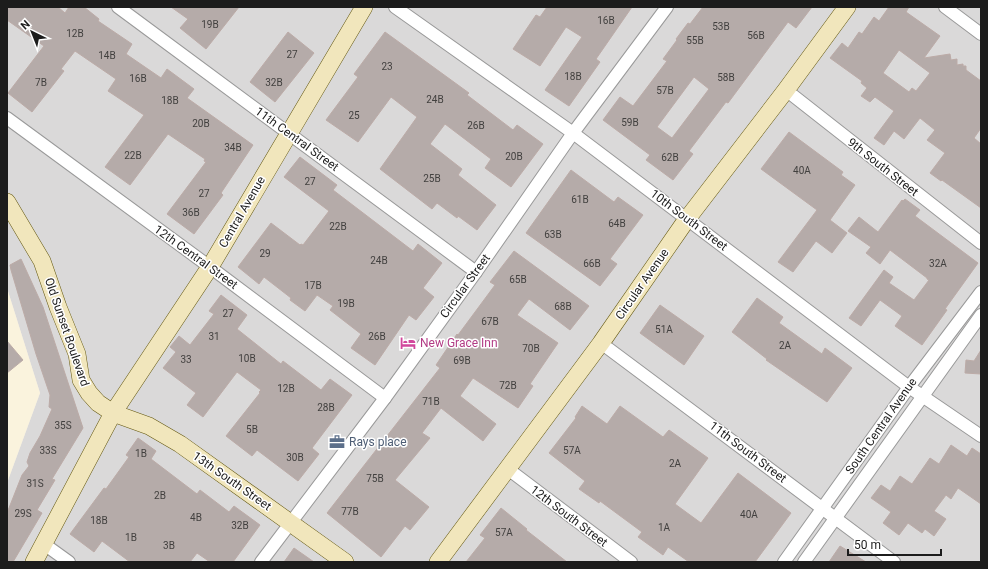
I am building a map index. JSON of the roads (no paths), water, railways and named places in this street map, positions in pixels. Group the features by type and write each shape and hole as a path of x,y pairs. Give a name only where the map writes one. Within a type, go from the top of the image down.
{"street":[{"name":"11th Central Street","path":"118,7 476,272"},
{"name":"Central Avenue","path":"112,413 210,267 364,7"},
{"name":"10th South Street","path":"395,7 573,134 687,218 922,397 981,436"},
{"name":"Circular Street","path":"261,562 385,398 573,134 667,7"},
{"name":"Circular Avenue","path":"438,562 601,342 687,218 786,90 847,7"},
{"path":"944,7 981,34"},
{"name":"9th South Street","path":"786,90 981,243"},
{"name":"12th Central Street","path":"7,118 385,398"},
{"name":"Old Sunset Boulevard","path":"7,202 42,261 76,354 81,380 89,393 112,413"},
{"name":"South Central Avenue","path":"784,562 909,387 981,292"},
{"path":"804,562 981,315"},
{"name":"11th South Street","path":"601,342 894,562"},
{"path":"34,562 112,413"},
{"name":"13th South Street","path":"112,413 149,426 166,436 291,522 346,562"},
{"name":"12th South Street","path":"508,469 631,562"},
{"path":"44,544 69,562"}],"place":[{"name":"New Grace Inn","path":"408,343"},
{"name":"Rays place","path":"337,442"}]}
